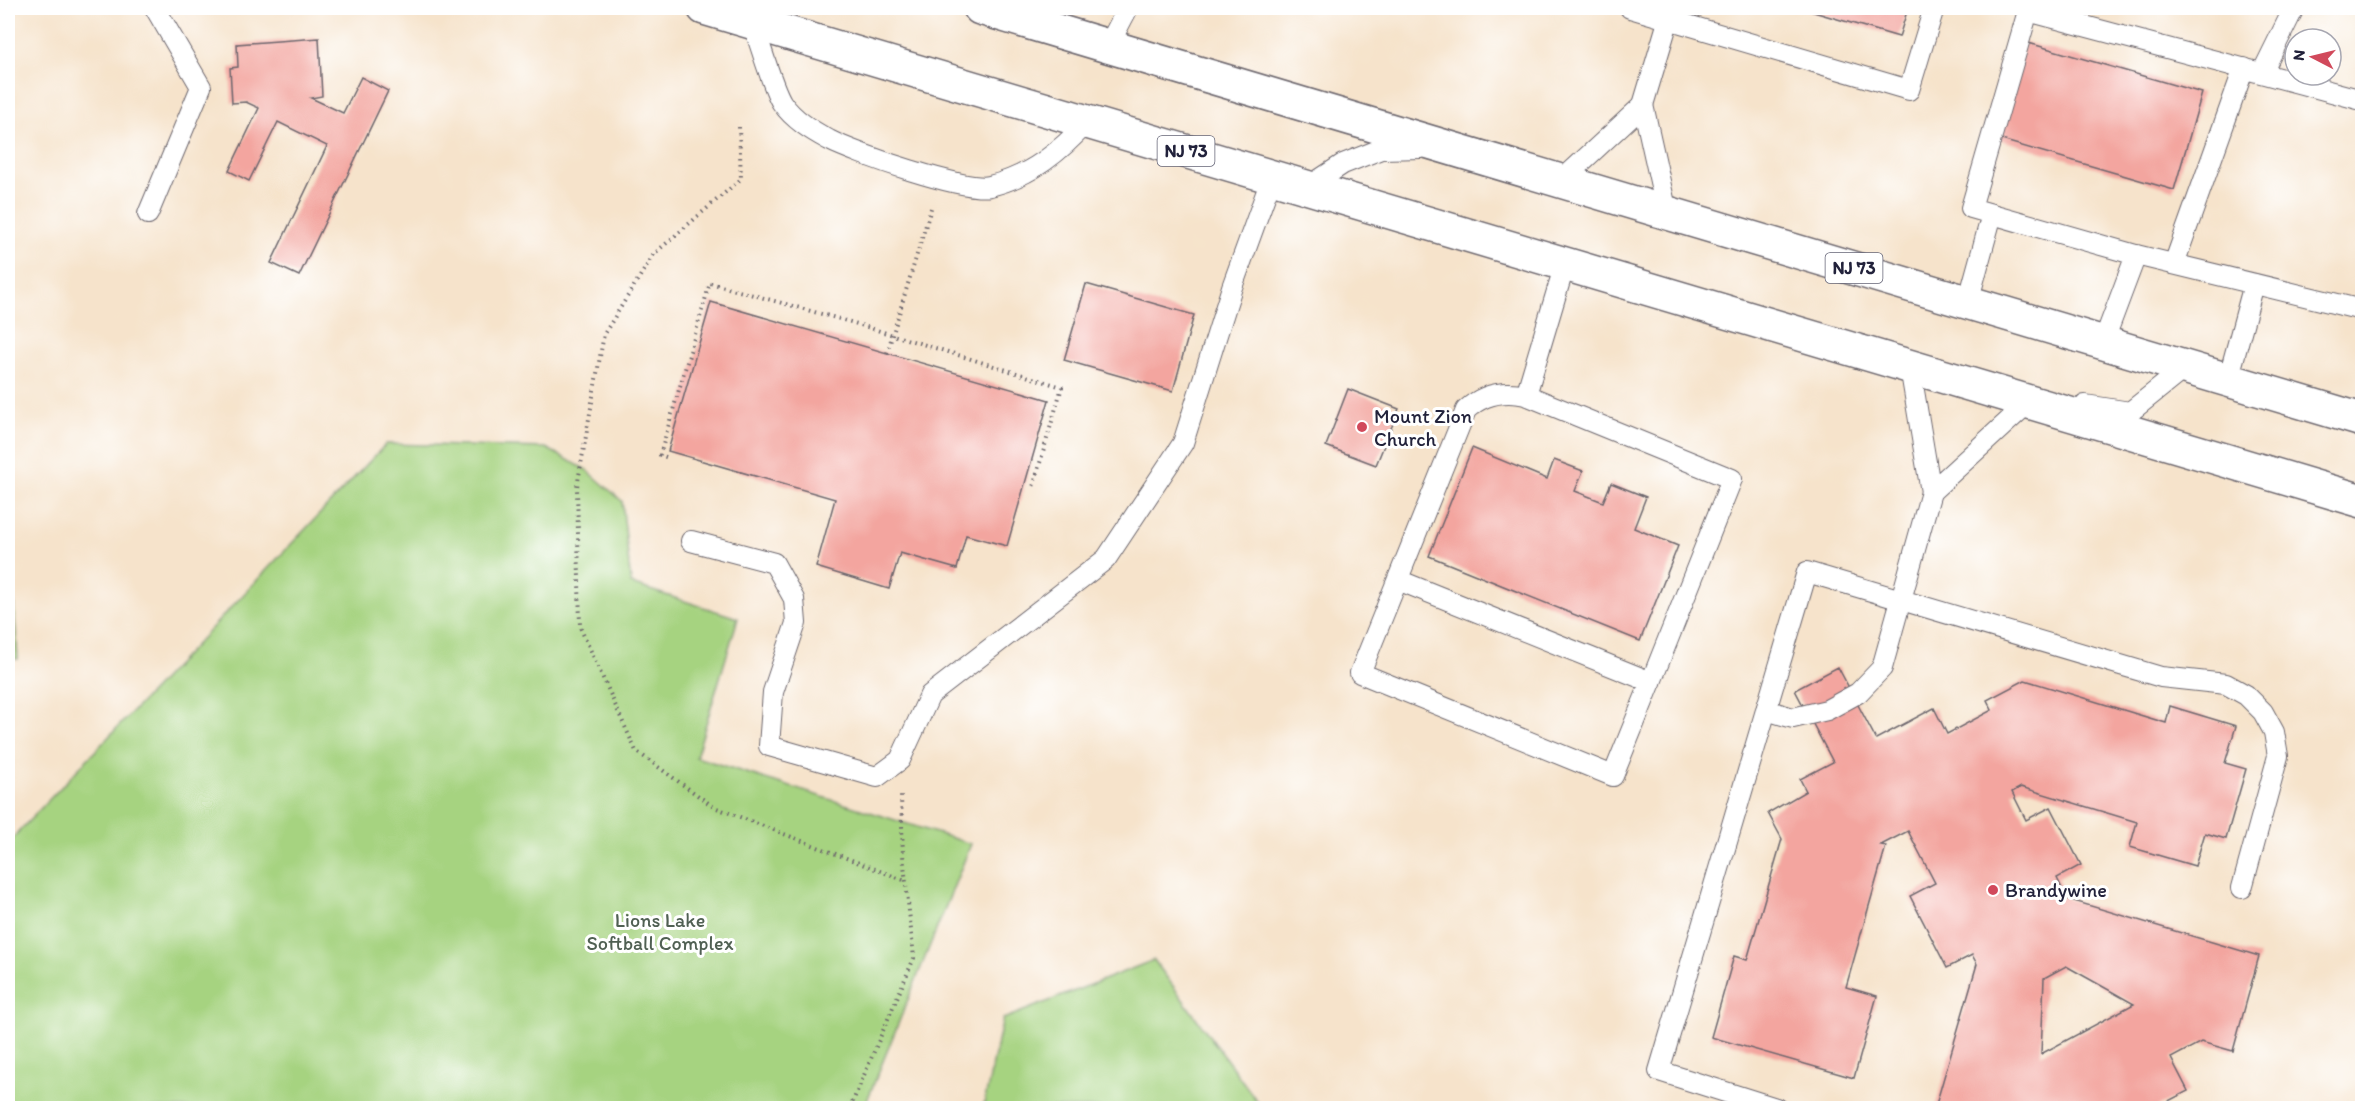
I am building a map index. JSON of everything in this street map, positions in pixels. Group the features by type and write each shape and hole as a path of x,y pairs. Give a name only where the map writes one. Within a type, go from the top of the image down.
{"highway":[{"name":"NJ 73","path":"704,8 2362,501"},
{"name":"NJ 73","path":"980,8 2362,420"}],"lane":[{"path":"148,214 201,87 155,8"},
{"path":"1108,46 1128,8"},
{"path":"1630,8 1670,13 1909,90 1934,8"},
{"path":"2174,264 2253,71 2294,8"},
{"path":"2362,100 2028,11 1971,208 2136,255 2362,310"},
{"path":"1667,213 1643,105 1670,13"},
{"path":"752,22 781,102 799,122 830,141 909,168 987,187 1011,180 1044,162 1064,148 1088,122"},
{"path":"1561,181 1643,105"},
{"path":"1313,189 1308,187 1343,164 1381,149 1450,148"},
{"path":"691,541 774,563 794,599 796,623 773,692 769,746 877,777 900,760 930,695 1106,559 1183,443 1232,287 1272,177"},
{"path":"1968,302 1992,214"},
{"path":"2103,343 2136,255"},
{"path":"1526,395 1565,264"},
{"path":"2228,380 2254,284"},
{"path":"1766,710 1792,718 1827,710 1858,693 1882,668 1931,492 1910,367"},
{"path":"1931,492 2029,402 2045,398 2130,412 2186,367"},
{"path":"1508,392 1526,395 1732,479 1613,776 1360,674 1466,410 1477,401 1494,394 1508,392"},
{"path":"1776,1108 1659,1071 1807,572 2161,677 2226,684 2247,695 2263,712 2274,732 2278,756 2242,888"},
{"path":"1398,580 1651,682"}],"path":[{"path":"887,353 932,204"},
{"path":"666,457 660,454 710,283 893,334 1062,387 1033,487"},
{"path":"850,1108 915,958 903,855 900,760"}],"green space":[{"name":"Lions Lake Softball Complex","path":"386,444 546,448 587,470 622,501 631,584 738,618 696,757 971,844 864,1108 8,1108 8,843"},
{"path":"8,527 18,659 8,659"},
{"path":"1154,960 1262,1108 983,1108 1003,1019"}],"building":[{"path":"1800,8 1908,8 1899,37"},
{"path":"319,38 322,96 311,98 343,113 361,77 388,91 299,276 271,263 327,146 278,122 249,181 229,171 259,108 246,102 232,103 230,68 238,67 237,44"},
{"path":"2025,42 2202,93 2174,190 1998,139"},
{"path":"1086,284 1194,315 1173,391 1064,360"},
{"path":"711,302 1049,400 1007,546 966,535 957,569 900,553 889,589 816,567 835,499 668,451"},
{"name":"Mount Zion Church","path":"1348,389 1399,409 1376,465 1326,446"},
{"path":"1472,448 1547,479 1554,460 1583,471 1575,491 1603,502 1611,483 1646,497 1634,528 1678,546 1640,641 1429,556"},
{"name":"Brandywine","path":"1838,667 1876,739 1934,708 1947,734 1992,710 1987,700 2025,680 2166,723 2170,706 2236,726 2225,763 2246,769 2226,839 2205,833 2195,866 2130,847 2137,822 2021,787 2012,792 2026,820 2051,807 2081,865 2057,878 2067,899 2259,956 2233,1051 2201,1042 2171,1058 2188,1091 2155,1108 1935,1108 1977,964 1972,955 1947,968 1910,896 1935,883 1908,831 1881,845 1886,846 1846,987 1877,996 1854,1078 1711,1037 1734,956 1747,960 1782,839 1768,813 1806,791 1800,779 1833,762 1795,690","holes":["2066,966 2134,1004 2041,1054 2044,978"]}],"place":[{"name":"Mount Zion Church","path":"1362,427"},
{"name":"Brandywine","path":"1993,890"}]}
